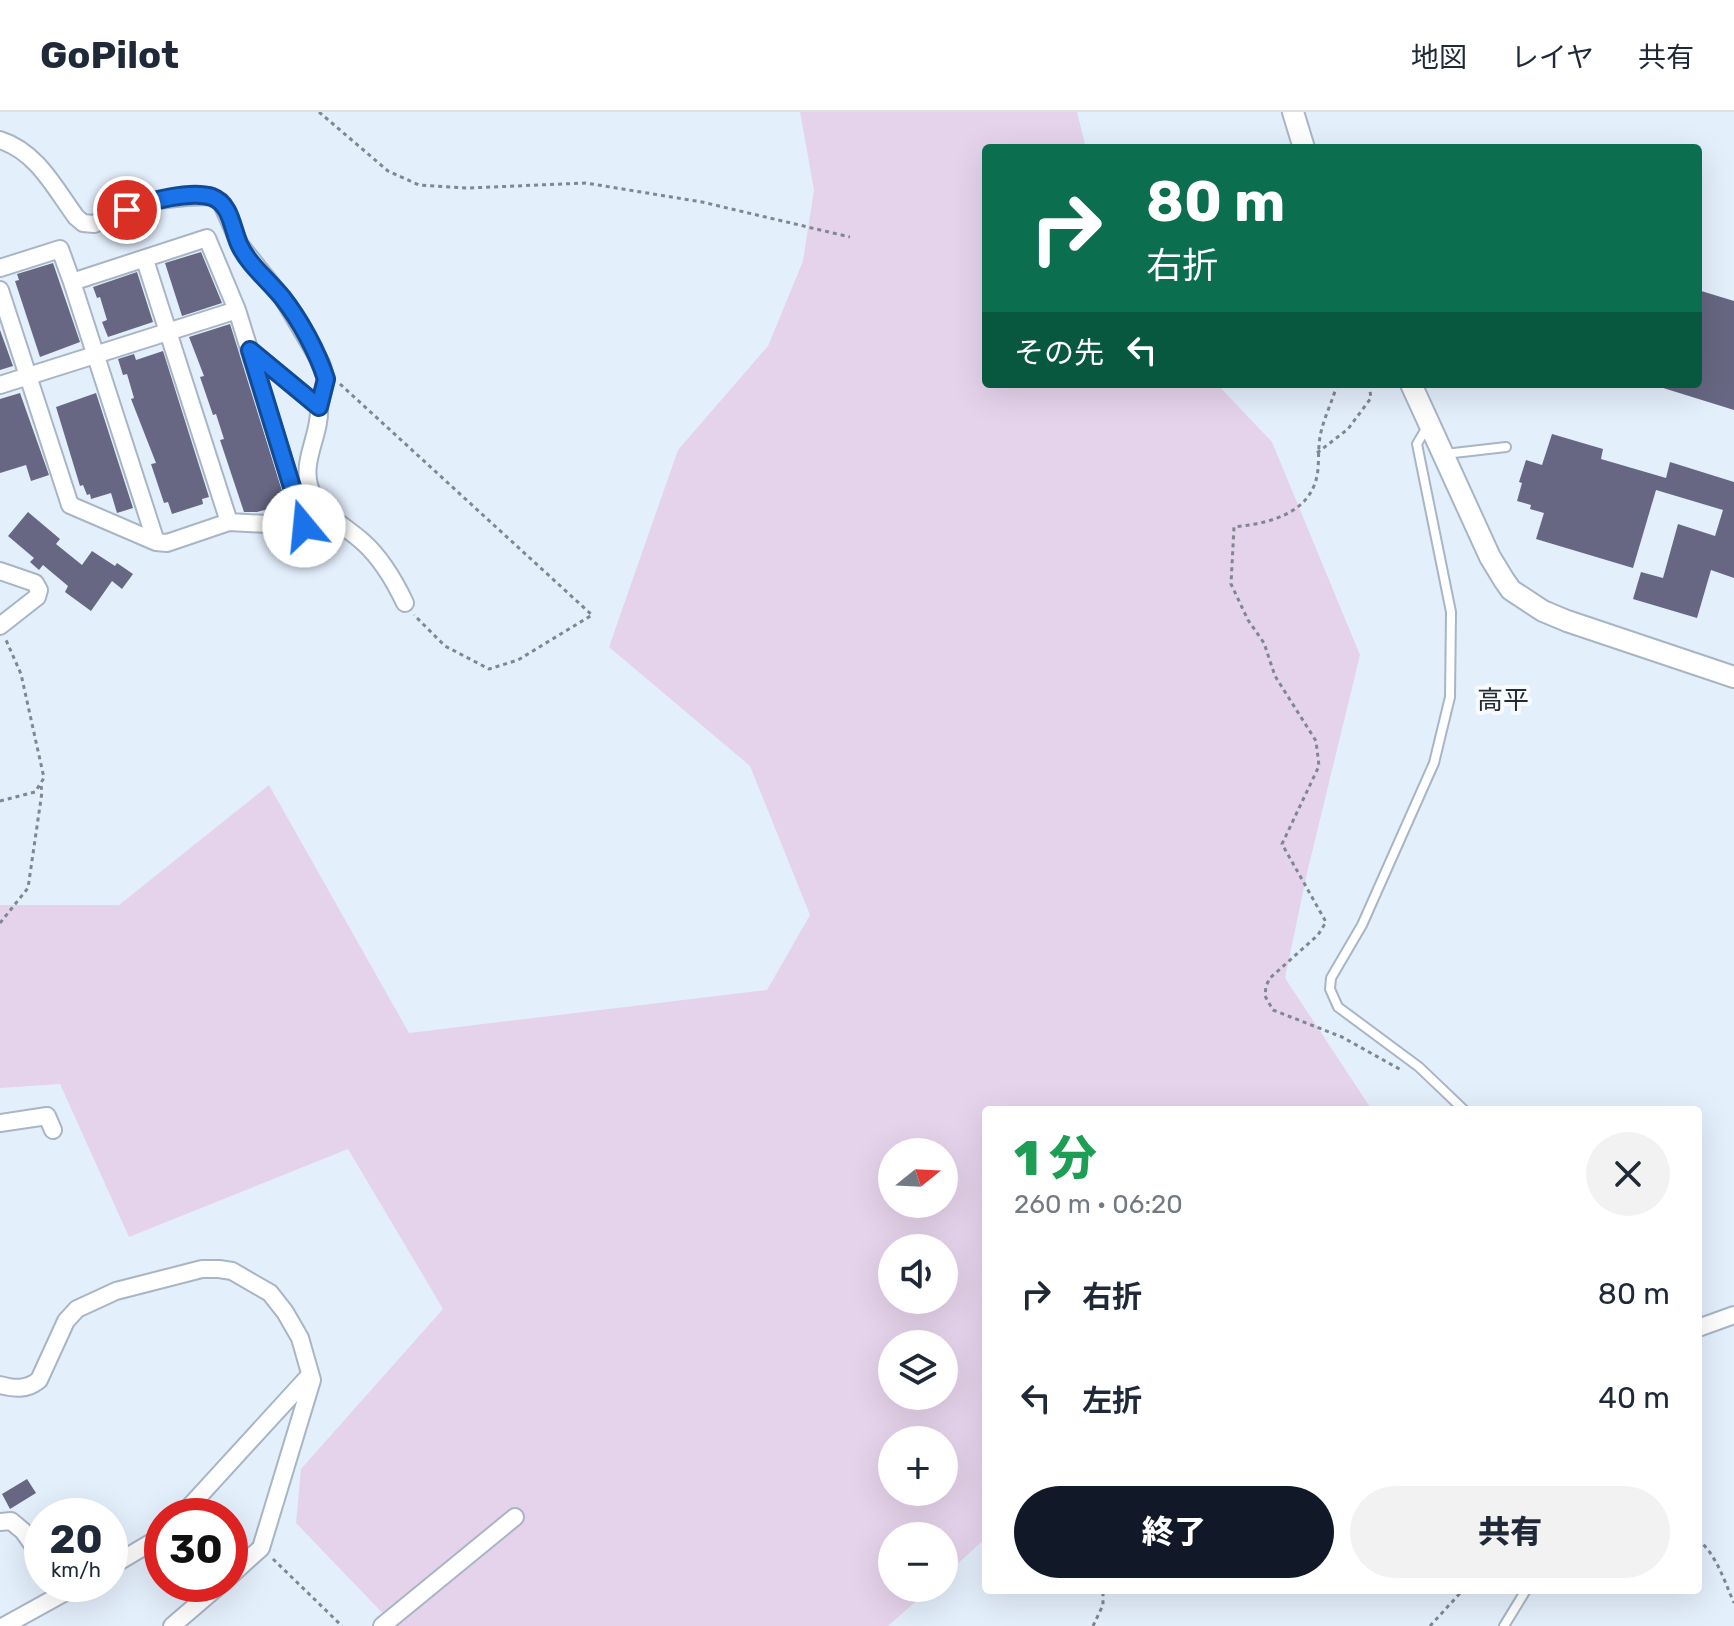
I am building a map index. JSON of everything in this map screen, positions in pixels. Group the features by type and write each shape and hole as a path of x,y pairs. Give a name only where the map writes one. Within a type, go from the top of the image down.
{"street":[{"path":"1293,112 1303,144"},
{"path":"0,140 15,145 36,161 83,223 105,222 149,201 210,196 221,202 240,245 284,300 324,371 326,379 319,407 320,420 309,459 308,483 317,504 365,543 396,584 405,603"},
{"path":"0,290 70,505 156,542 167,543 229,522 304,526 237,310 207,238 72,282"},
{"path":"0,268 60,249 156,542"},
{"path":"145,260 229,522"},
{"path":"0,385 237,310"},
{"path":"250,350 319,407"},
{"path":"1413,388 1490,557 1511,590 1543,611 1567,621 1734,677"},
{"path":"0,571 35,583 39,590 37,597 0,628"},
{"path":"0,1123 47,1116 53,1130"},
{"path":"0,1385 23,1388 39,1380 66,1321 77,1309 116,1291 202,1269 232,1271 270,1293 300,1338 312,1380 261,1548 248,1560"},
{"path":"1702,1327 1734,1315"},
{"path":"197,1498 310,1375"},
{"path":"382,1626 515,1517"},
{"path":"0,1522 11,1521 24,1532"},
{"path":"4,1626 44,1602"},
{"path":"172,1626 200,1602"}],"lane":[{"path":"1430,423 1417,444 1451,612 1450,697 1434,763 1362,925 1331,978 1330,989 1338,1007 1426,1073 1460,1106"},
{"path":"1444,454 1506,447"},
{"path":"1504,1626 1524,1594"}],"path":[{"path":"319,112 388,171 419,185 468,188 586,183 702,202 850,237"},
{"path":"324,371 592,615 518,660 489,669 445,646 423,626 405,603"},
{"path":"1336,388 1321,431 1318,470 1311,494 1292,513 1263,524 1234,527 1231,584 1248,620 1264,643 1275,676 1316,741 1319,766 1282,844 1326,922 1318,935 1270,978 1265,996 1273,1010 1342,1037 1409,1075 1426,1073"},
{"path":"1317,453 1348,429 1371,398 1370,388"},
{"path":"0,628 24,685 44,770 28,888 0,923"},
{"path":"0,801 35,792 41,785"},
{"path":"1702,1543 1721,1568 1734,1603"},
{"path":"261,1548 342,1626"},
{"path":"1093,1626 1103,1605 1103,1594"},
{"path":"1430,1626 1459,1594"}],"shaded area":[{"path":"800,112 1077,112 1085,144 982,144 982,388 1221,388 1272,442 1360,655 1285,978 1369,1106 982,1106 982,1542 958,1563 958,1522 878,1522 878,1602 915,1602 888,1626 391,1626 392,1623 296,1523 301,1469 443,1309 348,1149 129,1237 60,1084 0,1088 0,905 119,905 269,785 409,1033 767,990 810,915 750,766 609,647 678,450 768,346 803,261 814,190"}],"building":[{"path":"201,252 222,303 182,316 165,263"},
{"path":"53,263 80,342 40,357 15,281 19,280 17,274"},
{"path":"137,272 153,322 108,337 102,322 107,320 100,297 97,298 93,287"},
{"path":"1702,291 1734,301 1734,410 1663,388 1702,388"},
{"path":"230,324 287,507 281,509 279,506 244,512 220,440 224,439 216,414 213,415 200,377 204,376 189,337"},
{"path":"0,330 13,366 0,370"},
{"path":"163,351 209,497 202,499 203,504 172,514 168,502 164,503 151,464 156,463 131,399 134,398 127,374 123,375 118,359 134,354 136,360"},
{"path":"20,393 49,475 31,481 26,465 0,473 0,399"},
{"path":"96,393 133,508 117,513 111,493 91,499 83,485 80,486 56,407"},
{"path":"1552,434 1603,449 1601,459 1666,478 1670,462 1734,482 1734,578 1711,570 1697,618 1633,599 1641,572 1663,578 1678,524 1715,536 1723,510 1656,490 1633,568 1536,539 1544,513 1517,501 1522,483 1519,482 1526,460 1542,465"},
{"path":"28,512 60,539 56,544 82,565 92,551 133,574 122,589 112,581 91,611 65,592 68,586 43,565 39,570 30,562 34,558 8,536"},
{"path":"27,1479 36,1493 10,1509 2,1494"}],"district":[{"name":"高平","path":"1503,700"}],"route":[{"path":"127,210 149,201 186,197 210,196 221,202 246,255 284,300 321,363 326,379 319,407 250,350 304,526"}]}
